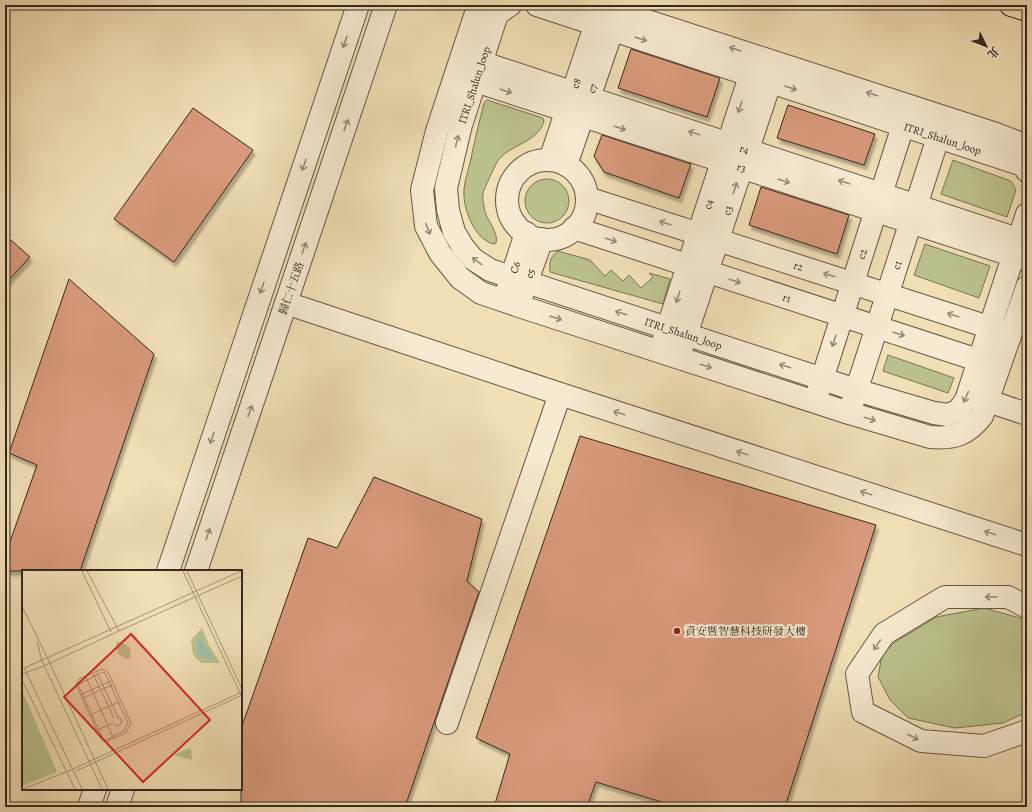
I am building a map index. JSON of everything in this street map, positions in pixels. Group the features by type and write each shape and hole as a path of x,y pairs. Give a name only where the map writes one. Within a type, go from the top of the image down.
{"main road":[{"path":"1011,5 1027,10"}],"street":[{"path":"168,570 358,5"},
{"name":"歸仁十五路","path":"196,570 386,5"},
{"name":"ITRI_Shalun_loop","path":"483,5 476,13 461,125 446,188 448,210 454,232 463,247 473,258 490,270 856,390 934,413 948,415 958,411 966,400 990,327 1021,249 1027,214"},
{"name":"ITRI_Shalun_loop","path":"510,5 497,14 437,131 422,190 426,226 440,254 460,278 482,293 511,304 669,355 930,437 953,438 965,433 974,426 982,416 1027,287"},
{"name":"ITRI_Shalun_loop","path":"537,5 605,15 763,69 941,127 1027,146"},
{"name":"c8","path":"578,104 605,15"},
{"path":"468,68 578,104 558,162"},
{"name":"c3","path":"708,237 763,69"},
{"name":"r3","path":"578,104 1021,249"},
{"name":"c2","path":"815,401 906,116"},
{"name":"ITRI_Shalun_loop","path":"941,127 1023,165 1027,171"},
{"name":"c1","path":"849,412 941,127"},
{"path":"539,161 558,162 574,171 581,179 587,198 586,209 582,219 565,235 553,239 534,236 520,229 512,219 508,207 508,195 511,183 518,173 527,165 539,161"},
{"name":"r2","path":"587,198 1011,334"},
{"name":"r1","path":"574,228 1000,367"},
{"name":"c5","path":"511,304 534,236"},
{"path":"669,355 708,237"},
{"path":"286,303 560,394 1027,545"},
{"path":"447,723 560,394"},
{"path":"988,401 1027,414"},
{"path":"1027,607 1008,597 945,597 884,634 857,674 863,712 921,741 984,746 1027,731"},
{"path":"89,807 95,790"},
{"path":"117,807 123,790"}],"green space":[{"path":"487,100 543,118 544,121 541,128 530,139 502,156 497,162 484,190 483,197 485,212 497,239 496,243 493,244 481,237 472,225 464,196 464,188 484,103"},
{"path":"953,160 1011,181 1016,190 1007,217 941,194"},
{"path":"547,179 559,183 565,189 569,201 565,213 559,219 547,223 535,219 529,213 525,201 529,189 535,183"},
{"path":"925,244 990,266 979,298 914,275"},
{"path":"558,251 590,260 605,276 611,270 623,281 629,275 641,288 653,277 649,273 670,279 663,304 550,272 551,260 553,255"},
{"path":"888,355 954,378 948,393 883,371"},
{"path":"984,608 1027,620 1027,712 1003,723 955,728 908,718 890,700 878,677 882,655 895,642 936,617"}],"building":[{"path":"631,49 720,78 707,117 618,88"},
{"path":"788,105 875,134 864,165 777,138"},
{"path":"193,108 253,150 174,262 114,219"},
{"path":"602,135 691,164 679,198 604,172 594,156"},
{"path":"761,187 849,215 837,254 749,225"},
{"path":"5,235 30,257 5,284"},
{"path":"69,279 154,354 80,570 5,571 5,556 37,465 9,453"},
{"name":"資安暨智慧科技研發大樓","path":"580,436 876,525 785,807 678,807 596,782 587,807 494,807 510,754 476,738"},
{"path":"374,477 482,519 467,581 479,592 405,807 241,807 242,726 308,538 337,548"}],"place":[{"name":"資安暨智慧科技研發大樓","path":"677,631"}]}
